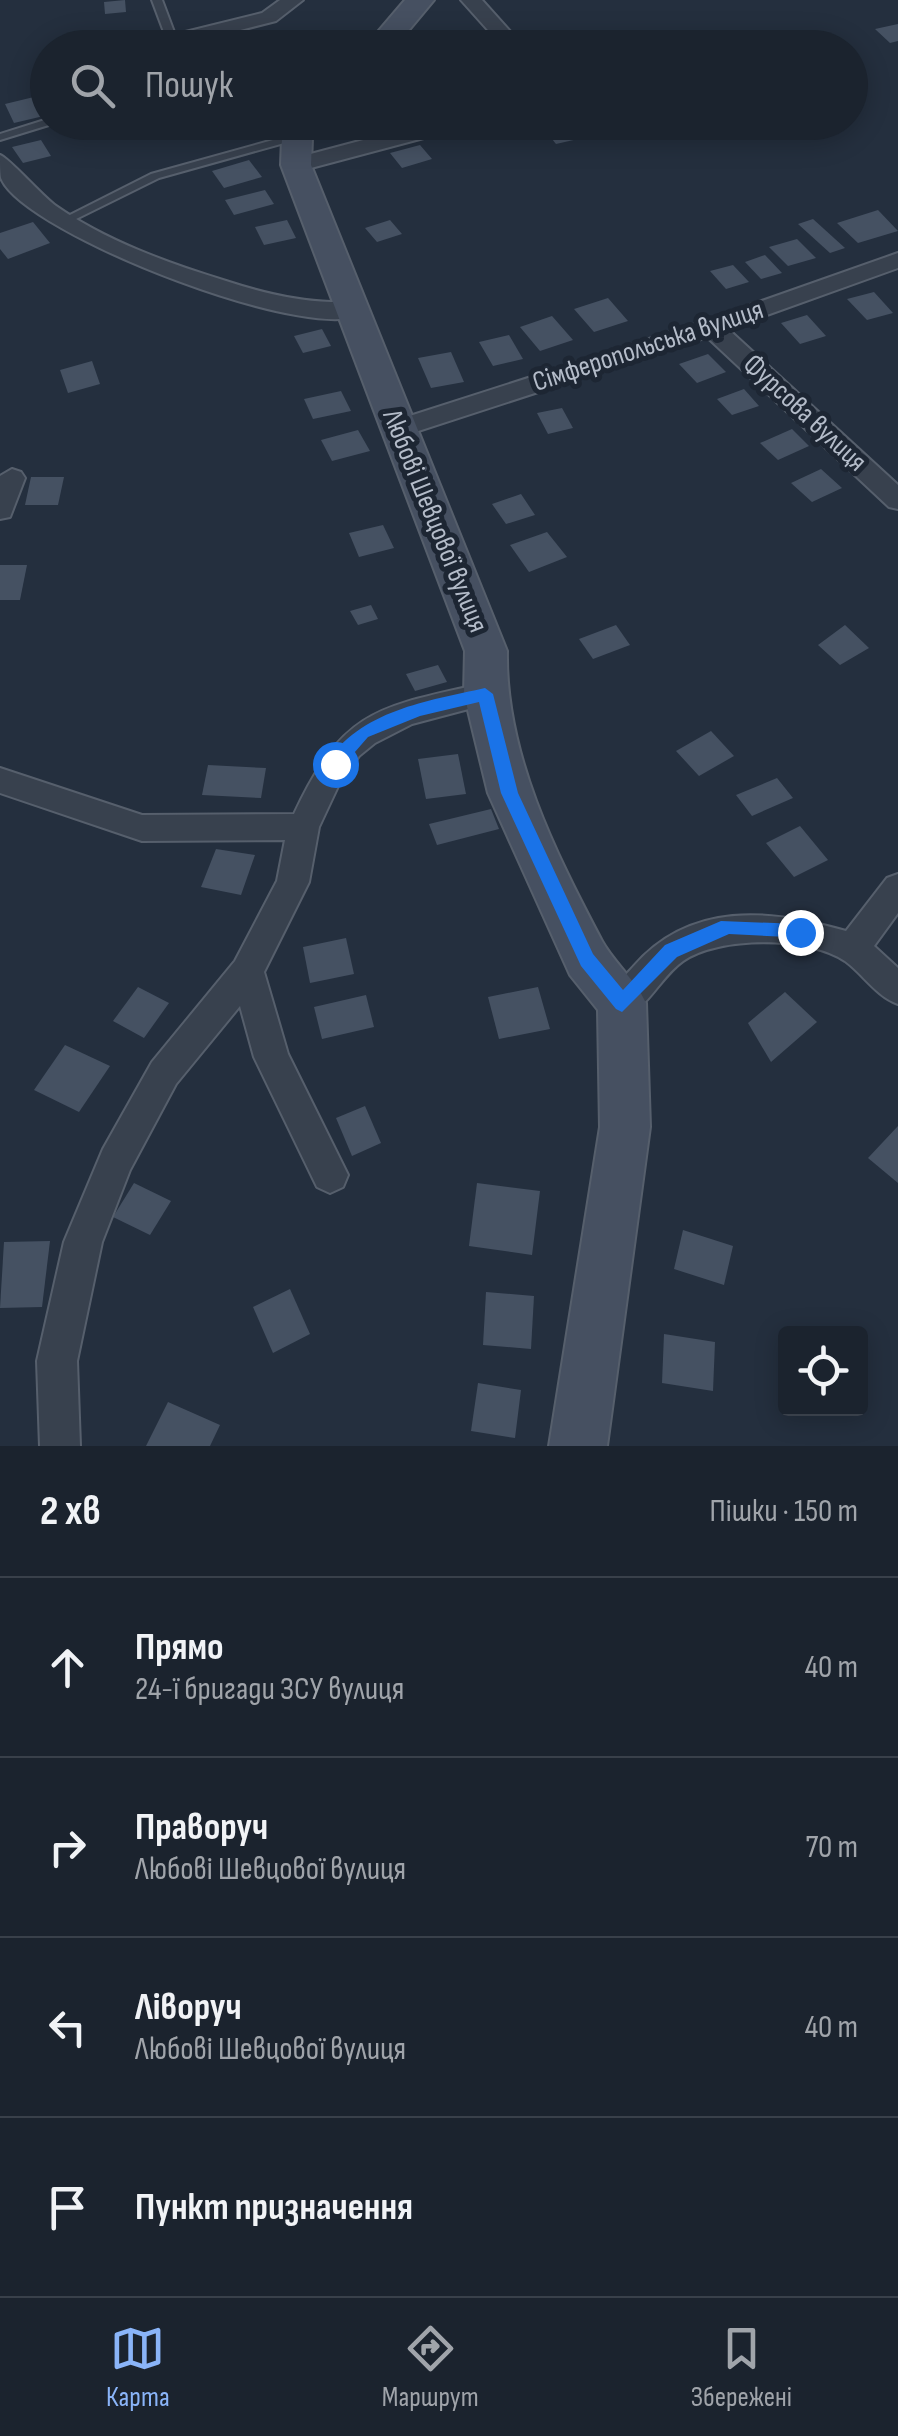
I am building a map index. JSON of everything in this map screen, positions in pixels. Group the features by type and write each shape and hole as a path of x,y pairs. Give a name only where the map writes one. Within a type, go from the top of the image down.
{"street":[{"path":"222,30 268,17 294,0"},
{"path":"394,30 420,0"},
{"path":"471,0 499,30"},
{"name":"Любові Шевцової вулиця","path":"302,141 397,428 486,651 485,694 510,793 587,960 622,1003"},
{"path":"0,162 8,180 64,221 187,277 288,306 356,310"},
{"name":"Сімферопольська вулиця","path":"397,428 710,327 898,260"},
{"name":"Фурсова вулиця","path":"710,327 898,500"},
{"path":"0,510 12,478"},
{"path":"60,1446 57,1361 83,1242 116,1161 164,1073 247,972 293,882 304,827 335,764 362,733 418,710 485,694"},
{"path":"0,780 142,828 304,827"},
{"path":"852,948 898,888"},
{"path":"578,1446 626,1127 622,1003 671,951 728,926 800,932 852,948 898,989"},
{"path":"247,972 270,1058 330,1175"}],"lane":[{"path":"157,0 168,30"},
{"path":"0,137 30,128"},
{"path":"64,221 155,176 302,141"}],"building":[{"path":"125,0 126,12 105,14 104,2"},
{"path":"898,24 898,41 890,43 875,29"},
{"path":"30,98 30,119 14,123 5,104"},
{"path":"41,140 51,156 23,163 12,147"},
{"path":"420,145 432,159 402,168 390,153"},
{"path":"249,160 262,177 224,188 212,171"},
{"path":"265,190 274,204 234,215 225,200"},
{"path":"878,210 898,231 858,243 837,223"},
{"path":"813,219 845,248 830,253 798,224"},
{"path":"287,220 296,238 264,245 255,227"},
{"path":"390,220 402,234 377,242 365,228"},
{"path":"33,222 50,243 8,259 0,249 0,233"},
{"path":"797,239 816,258 788,266 769,247"},
{"path":"765,255 782,273 761,279 745,262"},
{"path":"733,265 749,282 726,289 710,271"},
{"path":"874,292 893,313 867,320 847,299"},
{"path":"608,298 628,321 594,332 574,309"},
{"path":"807,315 826,336 800,344 781,323"},
{"path":"552,316 573,340 540,351 520,327"},
{"path":"322,329 331,346 303,353 294,336"},
{"path":"509,335 523,359 493,366 479,342"},
{"path":"451,352 464,382 431,388 418,358"},
{"path":"708,354 726,372 697,383 679,364"},
{"path":"92,361 100,384 68,393 60,370"},
{"path":"744,389 759,406 732,415 717,399"},
{"path":"341,391 351,411 313,419 304,399"},
{"path":"562,408 573,428 548,434 537,413"},
{"path":"792,429 809,446 778,460 760,443"},
{"path":"358,430 370,451 332,461 321,440"},
{"path":"821,469 842,488 812,502 791,483"},
{"path":"31,477 64,477 58,505 25,505"},
{"path":"521,494 535,515 506,524 492,504"},
{"path":"383,525 394,548 359,557 349,533"},
{"path":"547,532 567,557 529,572 510,545"},
{"path":"0,565 27,565 20,600 0,600"},
{"path":"371,605 378,619 358,625 350,611"},
{"path":"616,625 630,645 593,659 579,639"},
{"path":"845,625 869,648 840,665 818,645"},
{"path":"438,665 447,682 415,691 406,674"},
{"path":"711,731 734,756 699,776 676,751"},
{"path":"458,754 466,794 426,799 418,759"},
{"path":"208,765 266,768 261,798 202,795"},
{"path":"777,778 793,798 752,816 736,795"},
{"path":"491,809 499,829 437,845 429,824"},
{"path":"800,826 828,860 794,877 766,843"},
{"path":"216,849 255,855 241,895 201,887"},
{"path":"346,938 354,974 310,983 303,947"},
{"path":"138,987 169,1003 144,1038 113,1021"},
{"path":"538,987 550,1029 499,1039 488,997"},
{"path":"785,992 817,1022 771,1062 748,1023"},
{"path":"366,995 374,1027 322,1039 314,1007"},
{"path":"65,1045 110,1066 79,1112 34,1090"},
{"path":"365,1106 381,1143 352,1156 336,1118"},
{"path":"898,1126 898,1183 868,1158"},
{"path":"134,1183 171,1201 150,1235 113,1217"},
{"path":"477,1183 540,1191 532,1255 469,1246"},
{"path":"683,1230 733,1246 724,1285 674,1269"},
{"path":"50,1241 42,1307 0,1308 4,1242"},
{"path":"290,1289 310,1334 273,1353 253,1307"},
{"path":"486,1292 534,1296 531,1349 483,1345"},
{"path":"664,1334 715,1342 713,1391 662,1383"},
{"path":"478,1383 521,1390 515,1438 471,1431"},
{"path":"168,1402 220,1425 210,1446 146,1446"}],"route":[{"path":"335,764 362,733 418,710 485,694 510,793 587,960 622,1003 671,951 728,926 800,932"}]}
